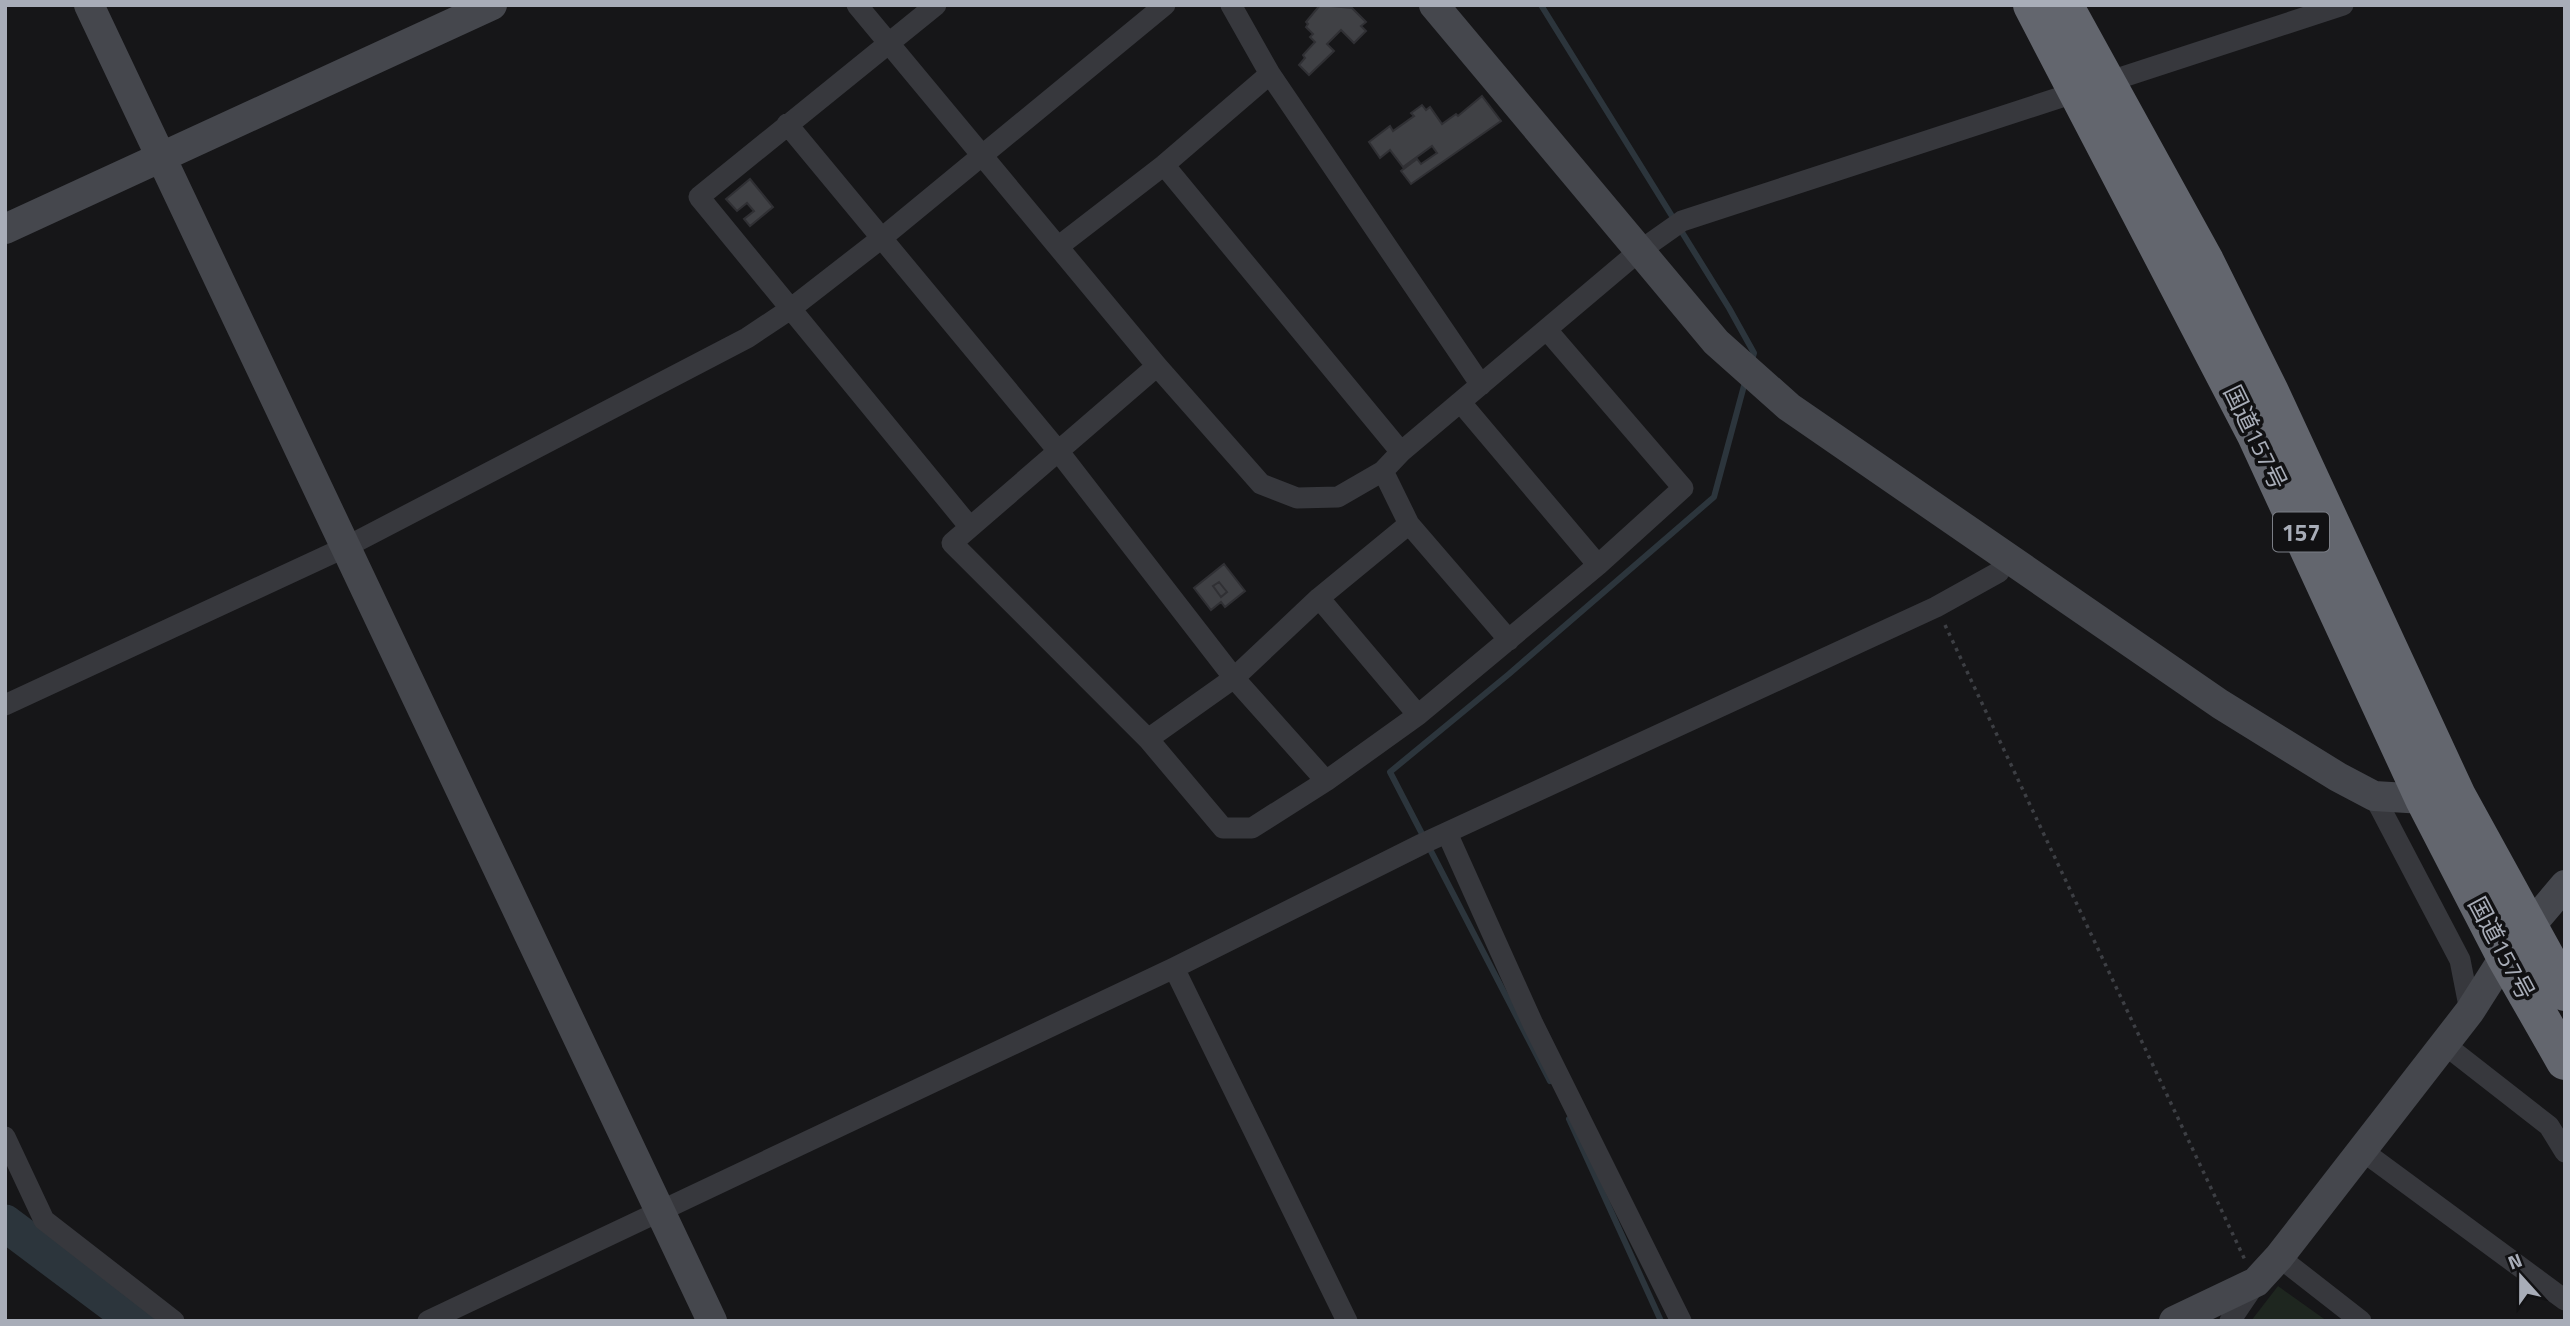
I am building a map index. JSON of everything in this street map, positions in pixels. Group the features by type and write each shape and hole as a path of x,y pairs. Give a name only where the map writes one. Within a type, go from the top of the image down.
{"highway":[{"name":"国道157号","path":"2032,5 2092,86 2139,137 2253,356 2457,796 2565,992"},
{"name":"国道157号","path":"2064,5 2092,86 2424,799 2505,956 2565,1061"}],"street":[{"path":"89,5 348,546 712,1321"},
{"path":"5,229 492,5"},
{"path":"857,5 888,45 982,152 1157,366 1261,484 1297,498 1338,497 1383,471 1401,452 1462,404 1638,252 1676,225 2343,5"},
{"path":"936,5 699,198 970,526"},
{"path":"5,705 348,546 747,338 789,310 883,237 982,152 1165,5"},
{"path":"1231,5 1270,74 1481,385"},
{"path":"1434,5 1716,342 1789,407 2220,704 2374,796 2424,799"},
{"path":"1059,246 1164,165 1270,74"},
{"path":"787,124 1059,452 1234,678 1326,781"},
{"path":"1164,165 1401,452"},
{"path":"1157,366 952,543 1148,739 1223,828 1252,828 1326,781 1418,715 1598,565 1683,488 1547,330"},
{"path":"1462,404 1598,565"},
{"path":"1383,471 1409,524 1509,640"},
{"path":"1148,739 1234,678 1319,598 1409,524"},
{"path":"428,1321 1174,968 1433,839 1936,607 1999,572 2006,555"},
{"path":"1319,598 1418,715"},
{"path":"2374,796 2460,960 2470,1010"},
{"path":"1433,839 1533,1024 1681,1321"},
{"path":"2230,1321 2256,1282 2279,1257 2470,1010 2505,956 2565,886"},
{"path":"1174,968 1347,1321"},
{"path":"2444,1044 2549,1126 2565,1152"},
{"path":"5,1137 44,1220 174,1321"},
{"path":"2360,1149 2565,1300"},
{"path":"2279,1257 2361,1321"},
{"path":"2174,1321 2256,1282"}],"path":[{"path":"1936,607 2256,1282"}],"shaded area":[{"path":"2278,1286 2327,1321 2251,1321"}],"building":[{"path":"1320,5 1352,8 1366,22 1361,26 1366,31 1354,43 1341,30 1327,44 1334,51 1309,75 1299,65 1305,58 1303,55 1315,42 1310,37 1313,34 1306,27 1306,22"},
{"path":"1482,96 1501,121 1411,184 1401,171 1417,159 1421,164 1437,153 1432,146 1403,167 1390,150 1380,158 1369,142 1390,126 1393,131 1414,116 1411,113 1422,105 1426,110 1430,107 1442,124 1456,114 1458,116"},
{"path":"750,179 773,207 750,226 744,219 754,211 747,203 737,211 726,199"},
{"path":"1224,564 1245,591 1225,607 1221,602 1211,610 1194,588"},
{"path":"1219,582 1227,592 1221,597 1213,586"}],"waterway":[{"path":"1541,5 1729,308 1754,353 1752,360"},
{"path":"1550,1081 1390,772 1509,674 1714,497 1745,382"},
{"path":"1569,1119 1661,1321"},
{"path":"5,1223 136,1321"}]}
